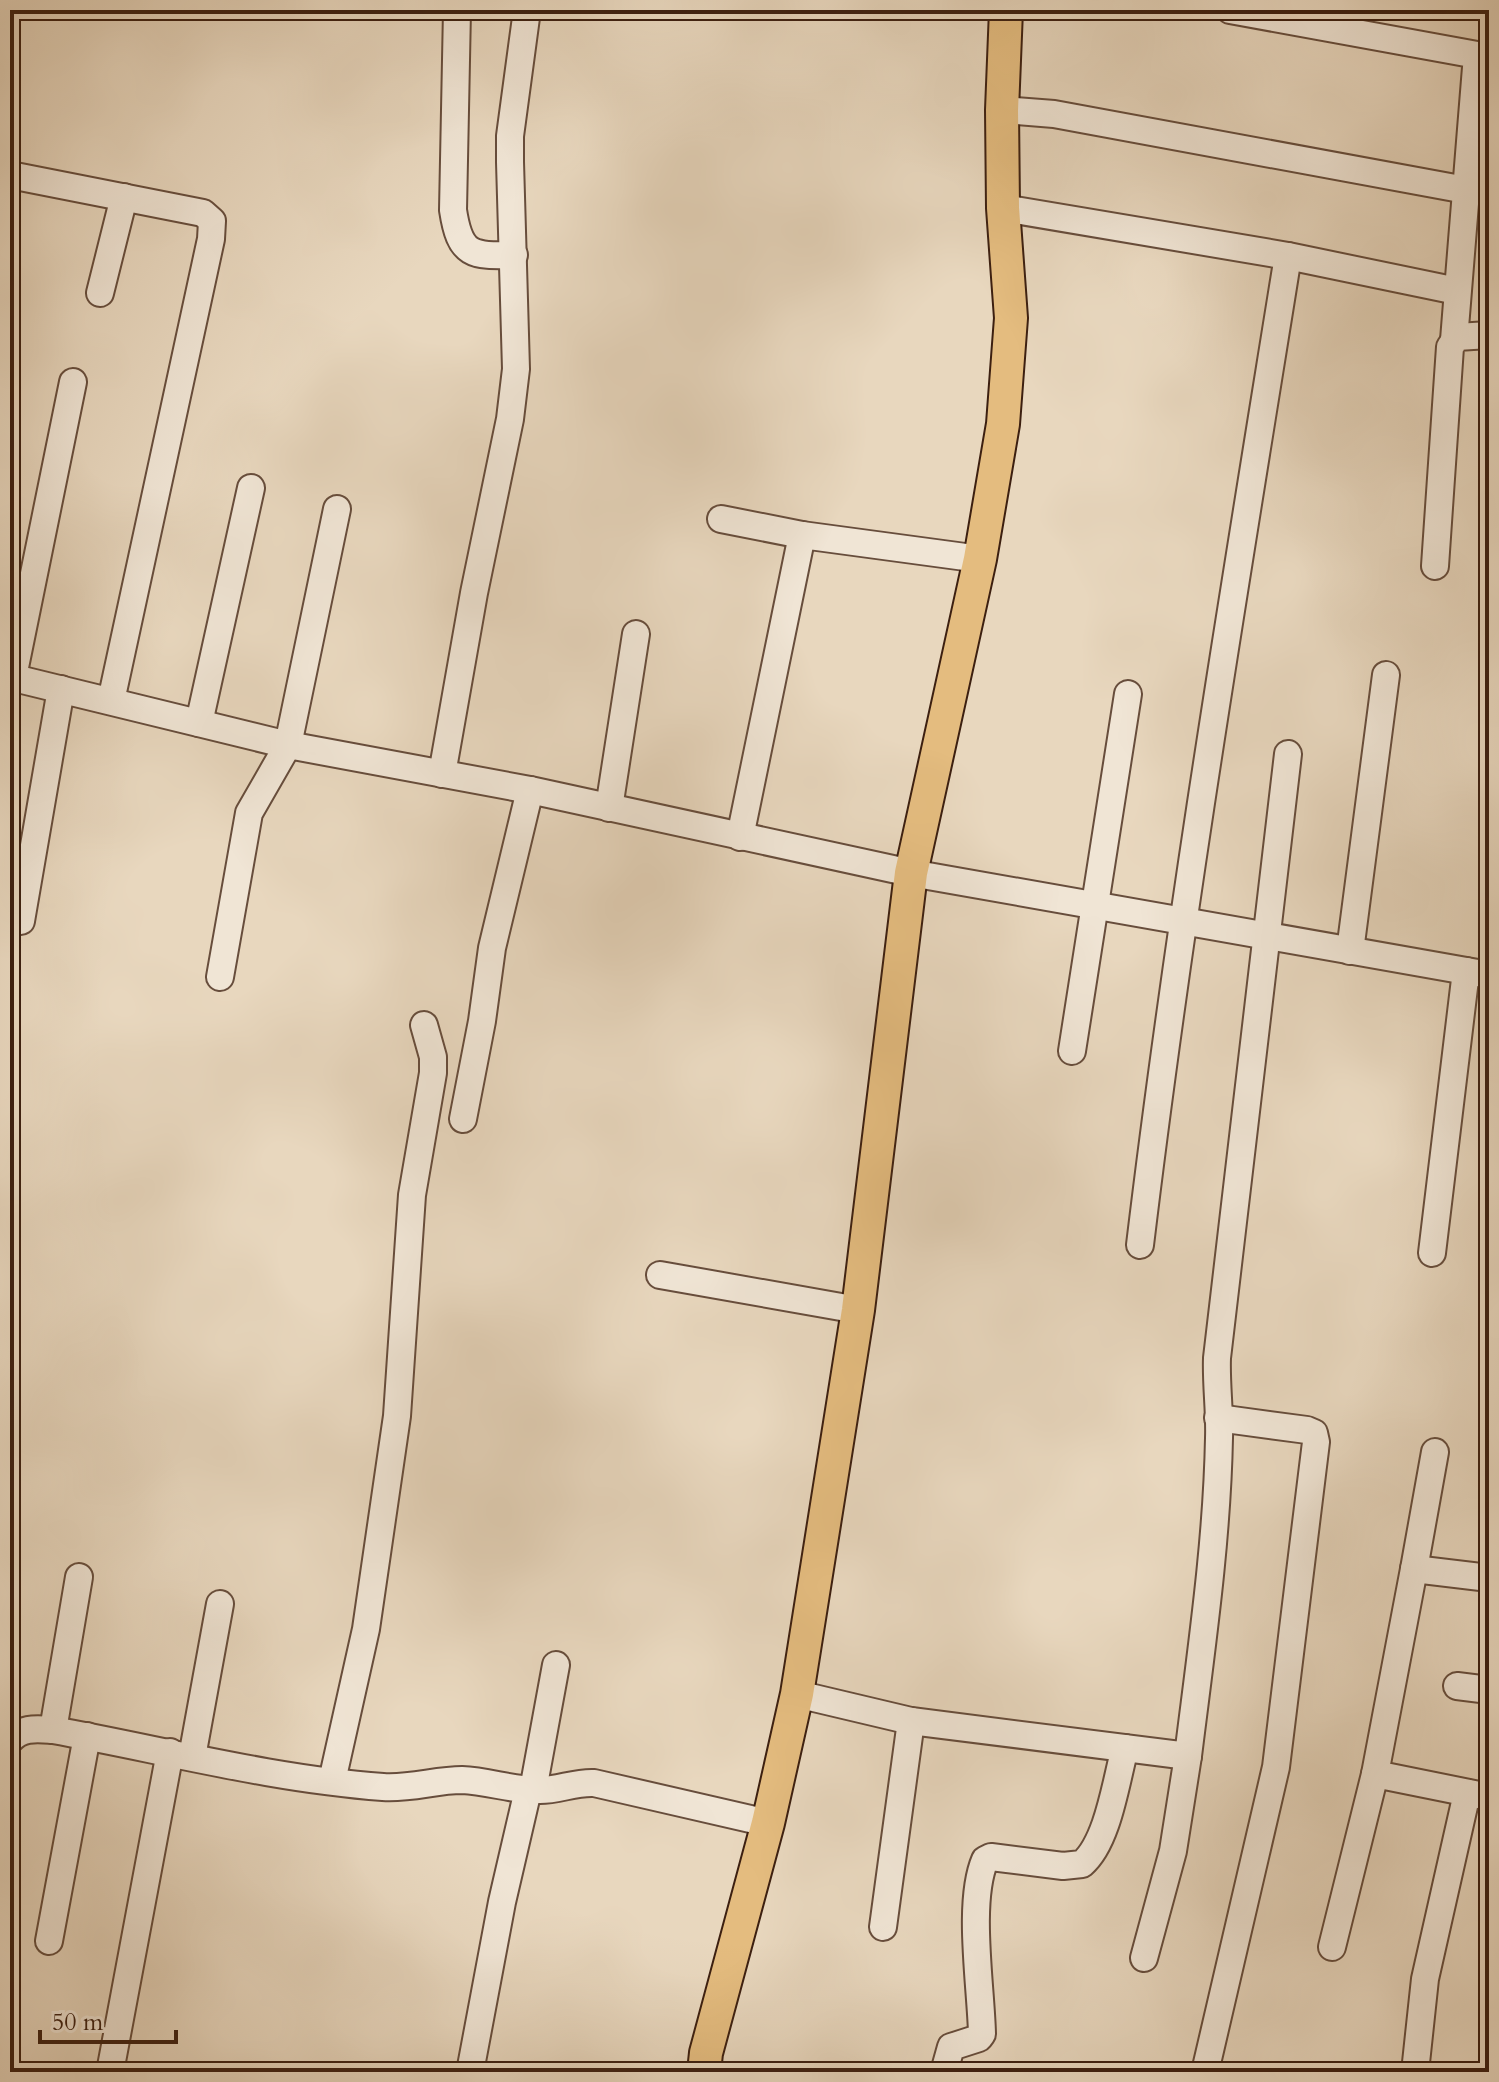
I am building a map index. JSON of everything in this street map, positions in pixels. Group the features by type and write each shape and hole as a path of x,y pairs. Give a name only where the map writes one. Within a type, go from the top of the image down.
{"main road":[{"path":"704,2072 706,2053 768,1823 797,1694 858,1310 911,873 980,559 1003,424 1011,318 1003,208 1002,110 1006,10"}],"street":[{"path":"457,10 453,210 456,229 464,247 476,255 514,255"},
{"path":"442,774 474,593 510,419 516,353 510,136 527,10"},
{"path":"1230,10 1477,55 1454,340 1449,354 1435,566"},
{"path":"1002,110 1054,114 1466,190"},
{"path":"10,175 203,213 212,221 111,701"},
{"path":"100,293 124,197"},
{"path":"1003,208 1288,256 1457,291"},
{"path":"1140,1245 1227,633 1288,256"},
{"path":"1454,340 1465,336 1489,335"},
{"path":"73,382 12,677 288,745 530,790 911,873 1477,973 1432,1253"},
{"path":"199,723 251,488"},
{"path":"220,977 249,813 288,745 337,509"},
{"path":"721,519 802,535 980,559"},
{"path":"740,837 802,535"},
{"path":"609,808 636,634"},
{"path":"1350,951 1386,675"},
{"path":"21,921 61,689"},
{"path":"1072,1051 1128,694"},
{"path":"1144,1958 1173,1851 1209,1584 1219,1435 1217,1358 1288,754"},
{"path":"463,1119 490,961 530,790"},
{"path":"332,1781 366,1629 397,1416 412,1195 433,1073 433,1057 424,1025"},
{"path":"660,1275 858,1310"},
{"path":"1205,2072 1276,1767 1316,1442 1314,1433 1307,1430 1218,1418"},
{"path":"1332,1947 1375,1774 1435,1452"},
{"path":"1414,1569 1489,1578"},
{"path":"53,1730 79,1577"},
{"path":"110,2072 181,1754 220,1604"},
{"path":"470,2072 502,1902 530,1790 556,1665"},
{"path":"1457,1686 1489,1690"},
{"path":"797,1694 911,1721 1188,1756"},
{"path":"883,1927 911,1721"},
{"path":"10,1740 19,1732 30,1729 53,1730 271,1773 394,1788 447,1780 530,1790 594,1783 768,1823"},
{"path":"49,1941 87,1736"},
{"path":"944,2072 951,2047 979,2038 982,2034 977,1916 985,1860 995,1857 1063,1866 1082,1864 1095,1847 1104,1825 1125,1748"},
{"path":"1375,1774 1478,1795 1425,1979 1415,2072"}]}
